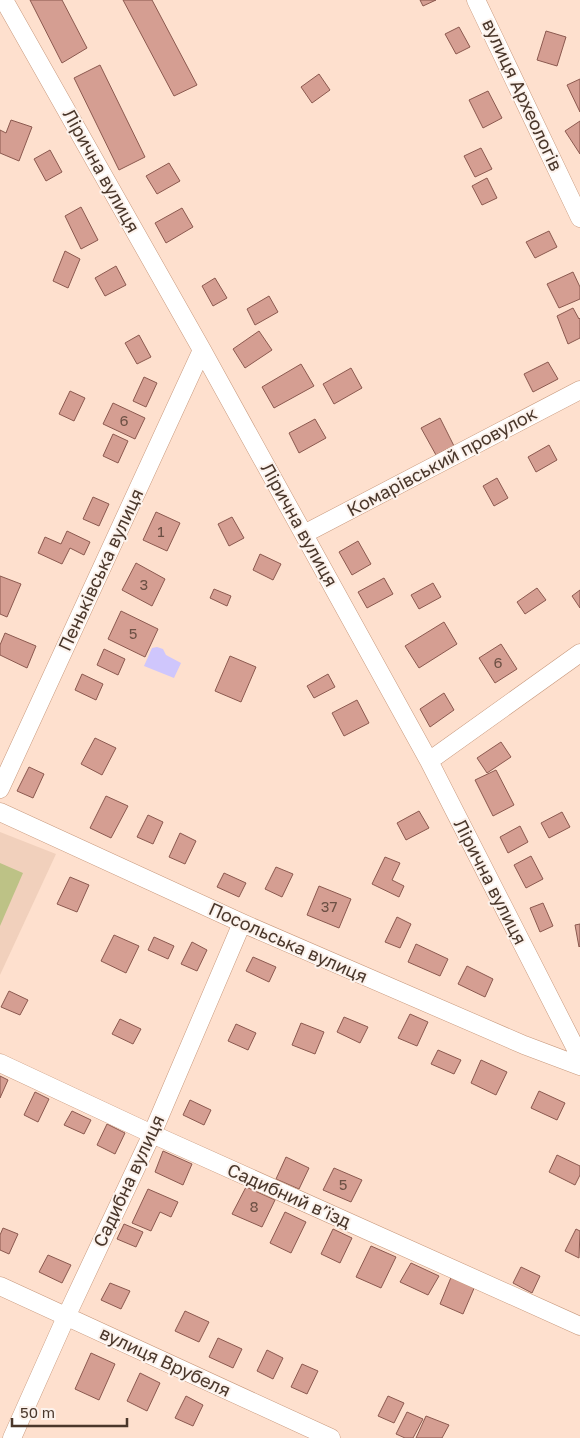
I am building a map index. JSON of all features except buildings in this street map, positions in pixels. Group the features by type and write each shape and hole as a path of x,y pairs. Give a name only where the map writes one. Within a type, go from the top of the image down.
{"street":[{"name":"Лірична вулиця","path":"4,0 202,350 429,761 580,1057"},
{"name":"вулиця Археологів","path":"476,0 580,218"},
{"name":"Пеньківська вулиця","path":"0,789 202,350"},
{"name":"Комарівський провулок","path":"304,534 580,390"},
{"path":"429,761 580,653"},
{"name":"Посольська вулиця","path":"0,812 242,923 524,1046 580,1066"},
{"name":"Садибна вулиця","path":"12,1438 66,1317 152,1134 242,923"},
{"name":"Садибний в’їзд","path":"0,1063 152,1134 580,1326"},
{"name":"вулиця Врубеля","path":"0,1286 331,1438"}],"shaded area":[{"path":"152,648 163,649 166,655 181,663 174,678 144,666"},
{"path":"0,832 56,854 0,975"}],"green space":[{"path":"0,863 23,873 0,926"}]}
